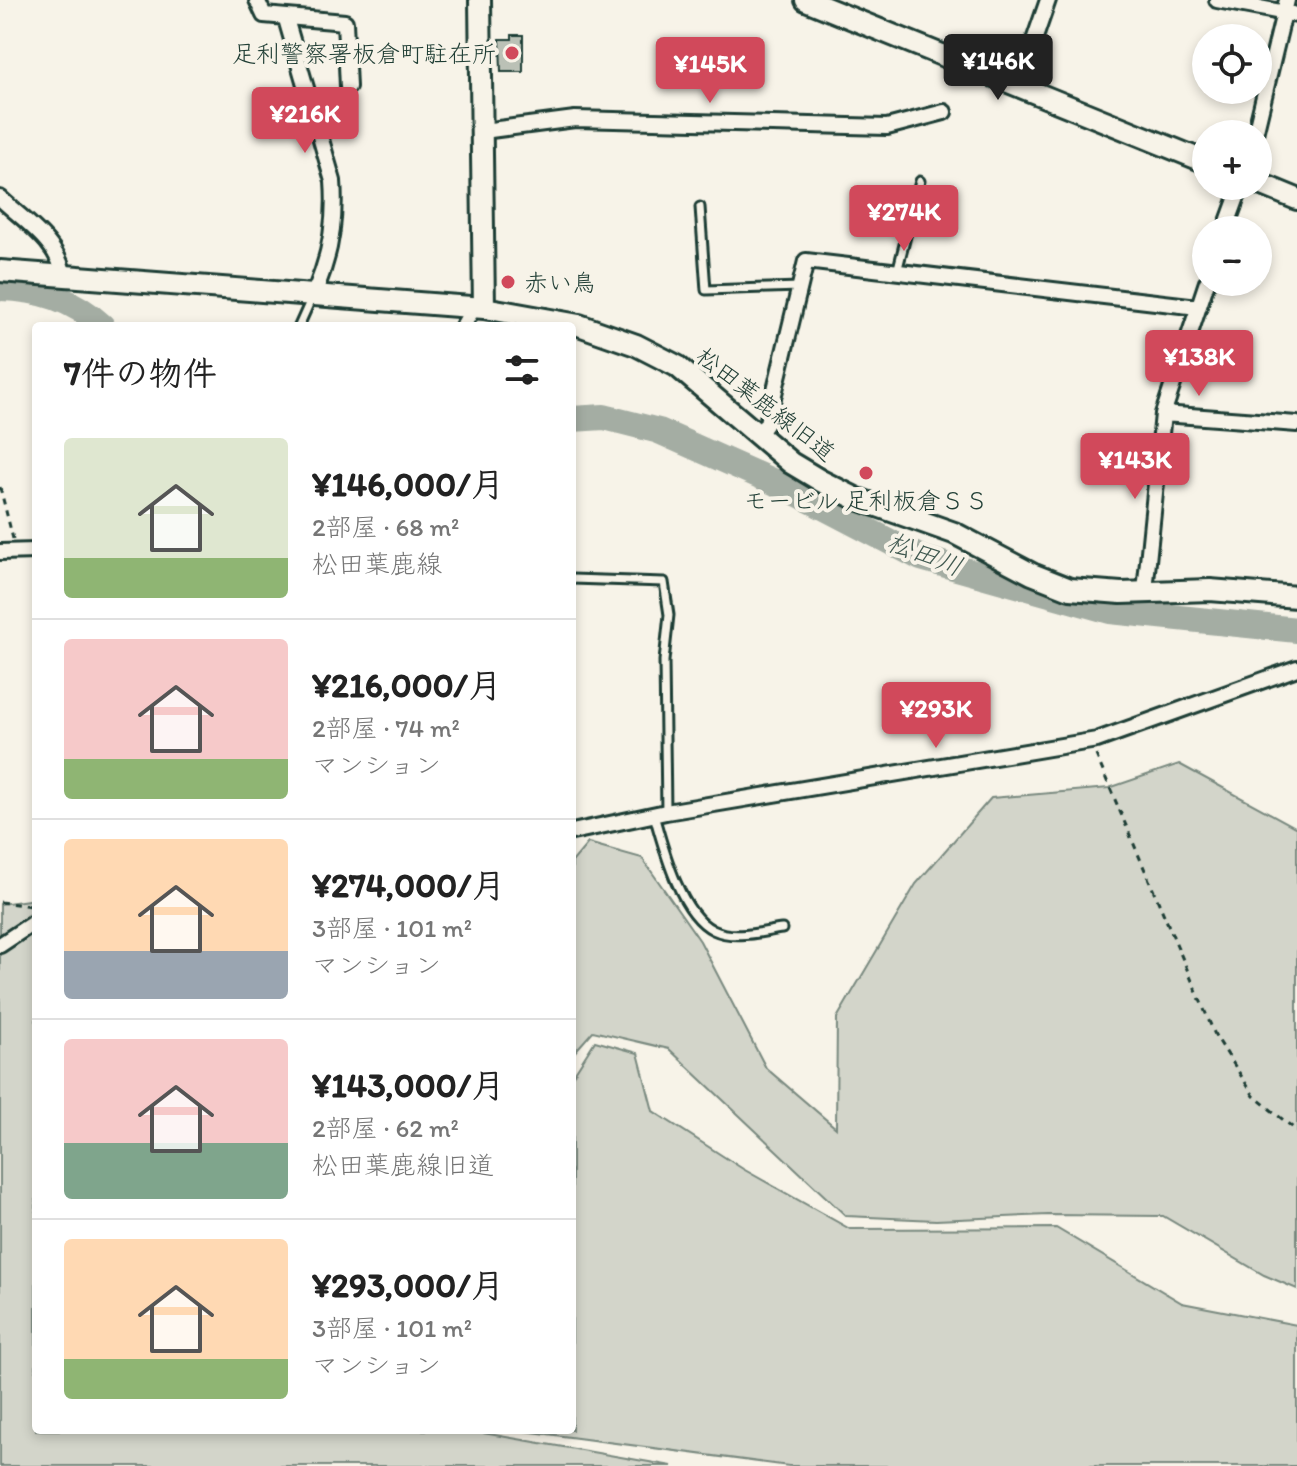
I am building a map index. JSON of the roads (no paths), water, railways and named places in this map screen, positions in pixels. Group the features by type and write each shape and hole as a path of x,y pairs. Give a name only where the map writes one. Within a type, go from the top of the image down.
{"street":[{"path":"257,0 264,15 345,22 348,87"},
{"path":"466,322 479,307 483,131 480,0"},
{"path":"806,0 1192,156"},
{"path":"1018,87 1048,0"},
{"path":"1217,0 1290,9 1259,120"},
{"path":"286,19 333,181 335,208 330,242 313,295"},
{"path":"483,131 575,119 887,127 944,112"},
{"path":"1272,189 1297,199"},
{"path":"0,198 50,244 62,264 64,277"},
{"path":"758,436 767,423 806,261 1198,307"},
{"name":"松田葉鹿線旧道","path":"0,271 479,307 562,322"},
{"path":"1145,591 1163,414 1202,296"},
{"name":"松田葉鹿線旧道","path":"576,324 636,345 689,374 791,463 821,481 855,498 954,533 1032,574 1070,589 1121,593 1210,590 1297,597"},
{"path":"1163,414 1297,424"},
{"path":"7,551 32,551"},
{"path":"576,831 660,814 1090,741 1142,726 1257,680 1297,668"},
{"path":"0,945 32,924"}],"lane":[{"path":"897,272 920,181"},
{"path":"700,207 706,290 800,287"},
{"path":"301,322 313,295"},
{"path":"576,579 664,582 669,615 664,661 660,814 671,870 687,900 706,926 715,931 741,935 782,929"}],"waterway":[{"name":"松田川","path":"0,288 55,297 97,322"},
{"name":"松田川","path":"576,419 604,417 659,431 785,487 921,558 1110,611 1297,630"}],"place":[{"name":"足利警察署板倉町駐在所","path":"512,53"},
{"name":"赤い鳥","path":"508,282"},
{"name":"モービル 足利板倉ＳＳ","path":"866,473"}]}
